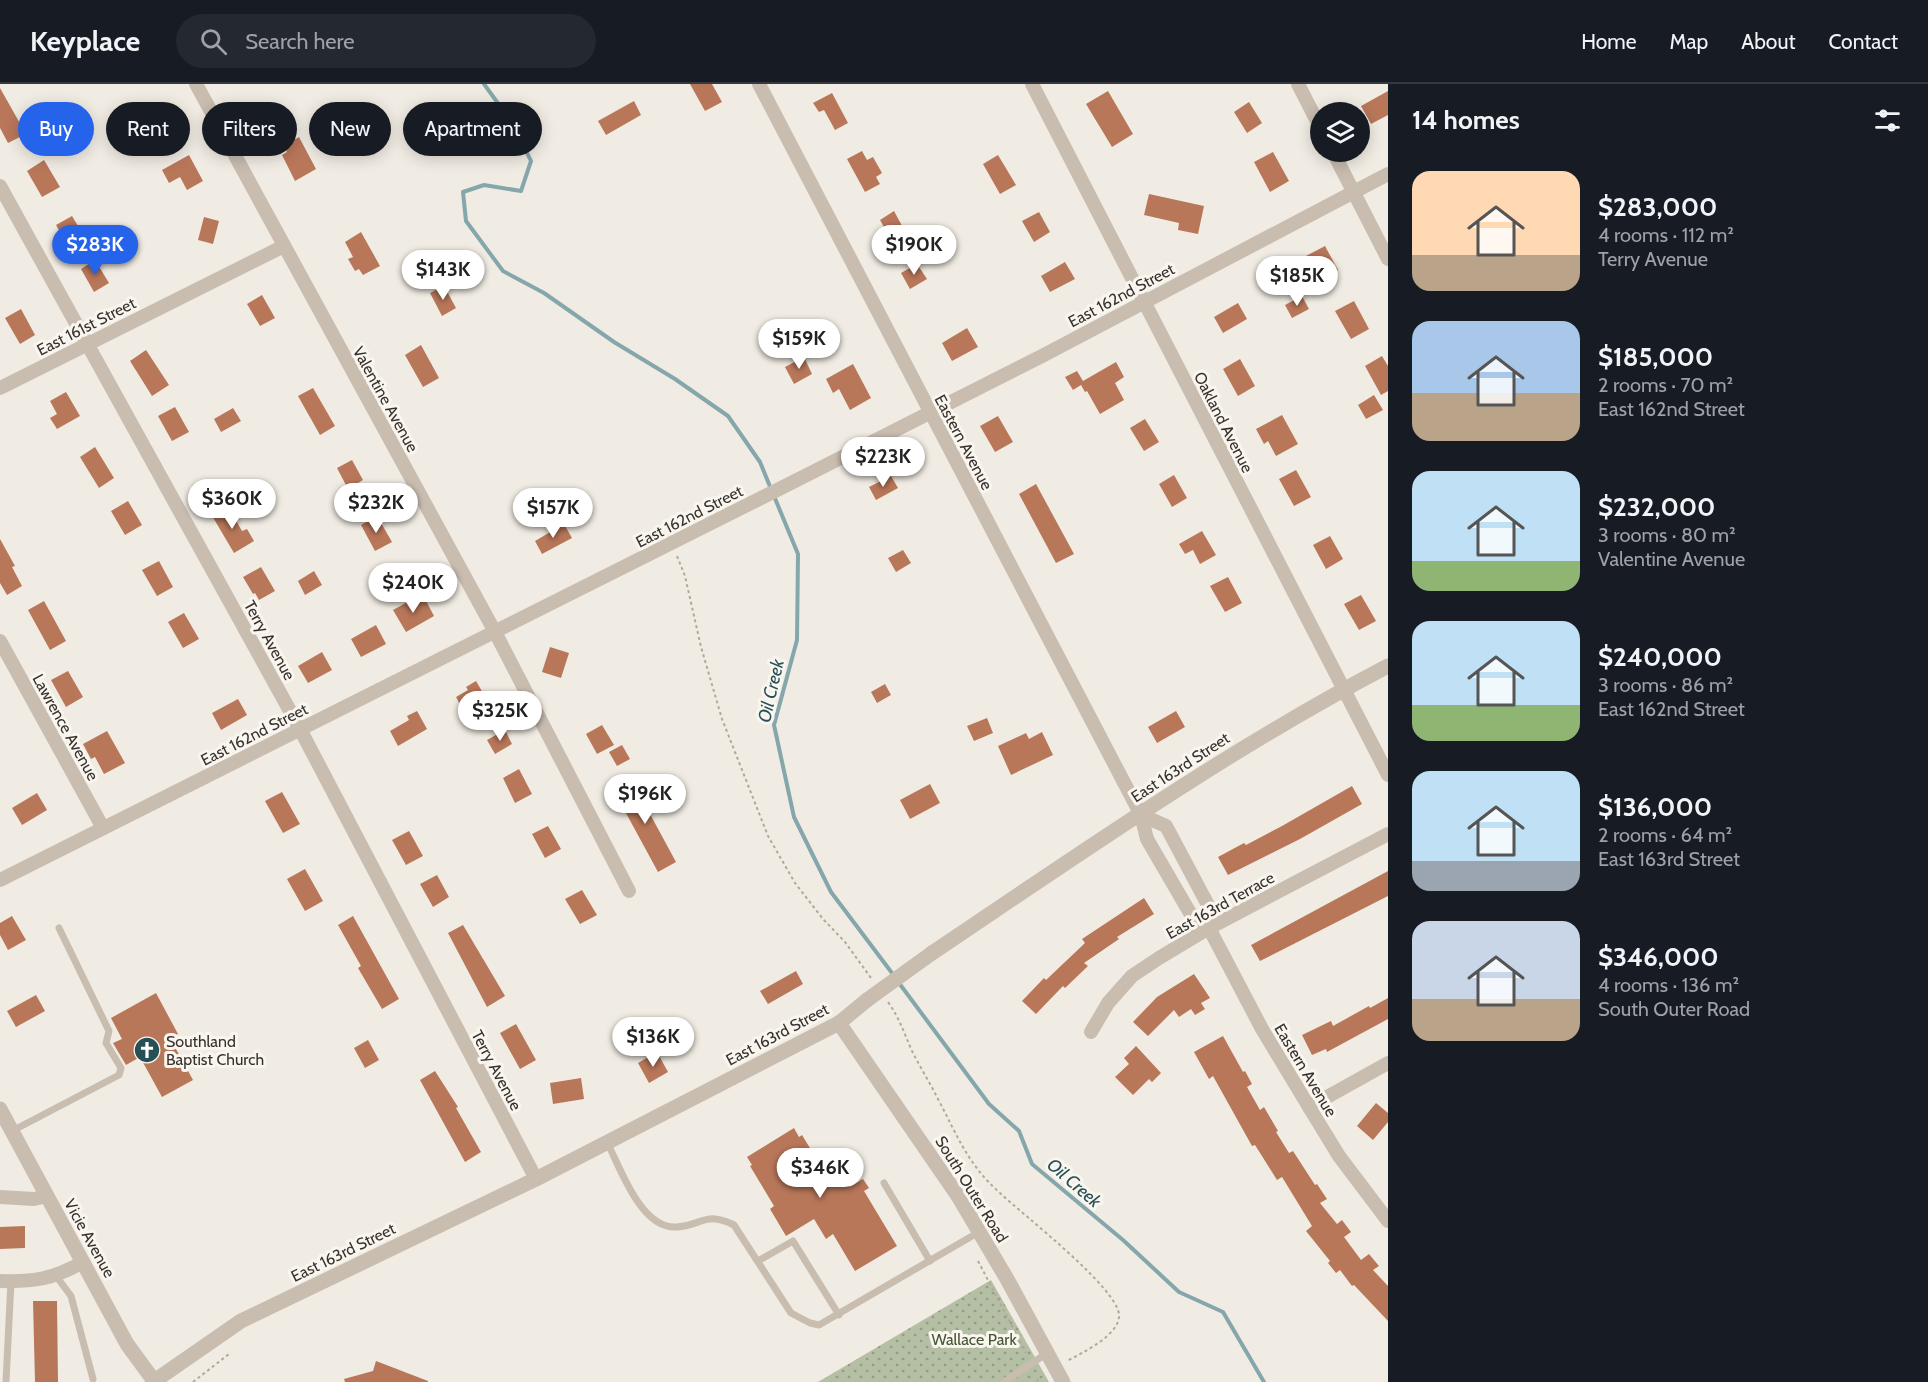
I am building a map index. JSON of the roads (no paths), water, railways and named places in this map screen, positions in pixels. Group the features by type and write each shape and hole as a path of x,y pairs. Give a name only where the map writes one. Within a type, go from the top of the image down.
{"street":[{"name":"Valentine Avenue","path":"195,84 495,632 630,891"},
{"name":"Eastern Avenue","path":"759,84 1141,815 1147,839 1190,913 1209,928 1262,1029 1309,1107 1340,1156 1388,1221"},
{"name":"Oakland Avenue","path":"1032,84 1388,775"},
{"path":"1298,84 1310,107"},
{"path":"1338,162 1388,259"},
{"name":"East 162nd Street","path":"0,880 791,483 1388,174"},
{"name":"Terry Avenue","path":"0,186 300,729 536,1179"},
{"name":"East 161st Street","path":"0,388 284,246"},
{"name":"Lawrence Avenue","path":"0,641 102,828"},
{"name":"East 163rd Street","path":"154,1382 241,1321 536,1179 839,1023 867,999 932,953 1229,756 1388,666"},
{"name":"Eastern Avenue","path":"1141,815 1166,826 1208,904 1209,928"},
{"name":"East 163rd Terrace","path":"1090,1032 1108,1003 1132,976 1159,958 1209,928 1388,834"},
{"name":"South Outer Road","path":"839,1023 958,1196 1063,1382"},
{"path":"1309,1107 1388,1063"},
{"name":"Vicie Avenue","path":"0,1109 128,1344 154,1382"},
{"path":"0,1197 34,1199 47,1196"},
{"path":"5,1281 40,1280 83,1262"}],"lane":[{"path":"12,1131 119,1075 121,1068 106,1043 109,1031 59,928"},
{"path":"607,1142 646,1214 676,1228 709,1218 721,1218 734,1225 791,1313 819,1325 979,1232"},
{"path":"884,1183 930,1261"},
{"path":"758,1262 793,1241 839,1315"},
{"path":"56,1275 72,1296 93,1379"},
{"path":"5,1281 6,1382"},
{"path":"1004,1382 1047,1353"}],"waterway":[{"name":"Oil Creek","path":"484,84 513,124 531,161 521,191 484,185 463,192 466,221 503,271 544,293 614,342 675,379 728,416 760,462 771,489"},
{"name":"Oil Creek","path":"774,496 798,554 797,640 774,725 794,817 831,892 895,977"},
{"name":"Oil Creek","path":"899,983 989,1104 1019,1131 1032,1164 1123,1240 1179,1292 1223,1312 1264,1382"}],"place":[{"name":"Southland Baptist Church","path":"147,1050"}],"park label":[{"name":"Wallace Park","path":"974,1339"}]}
